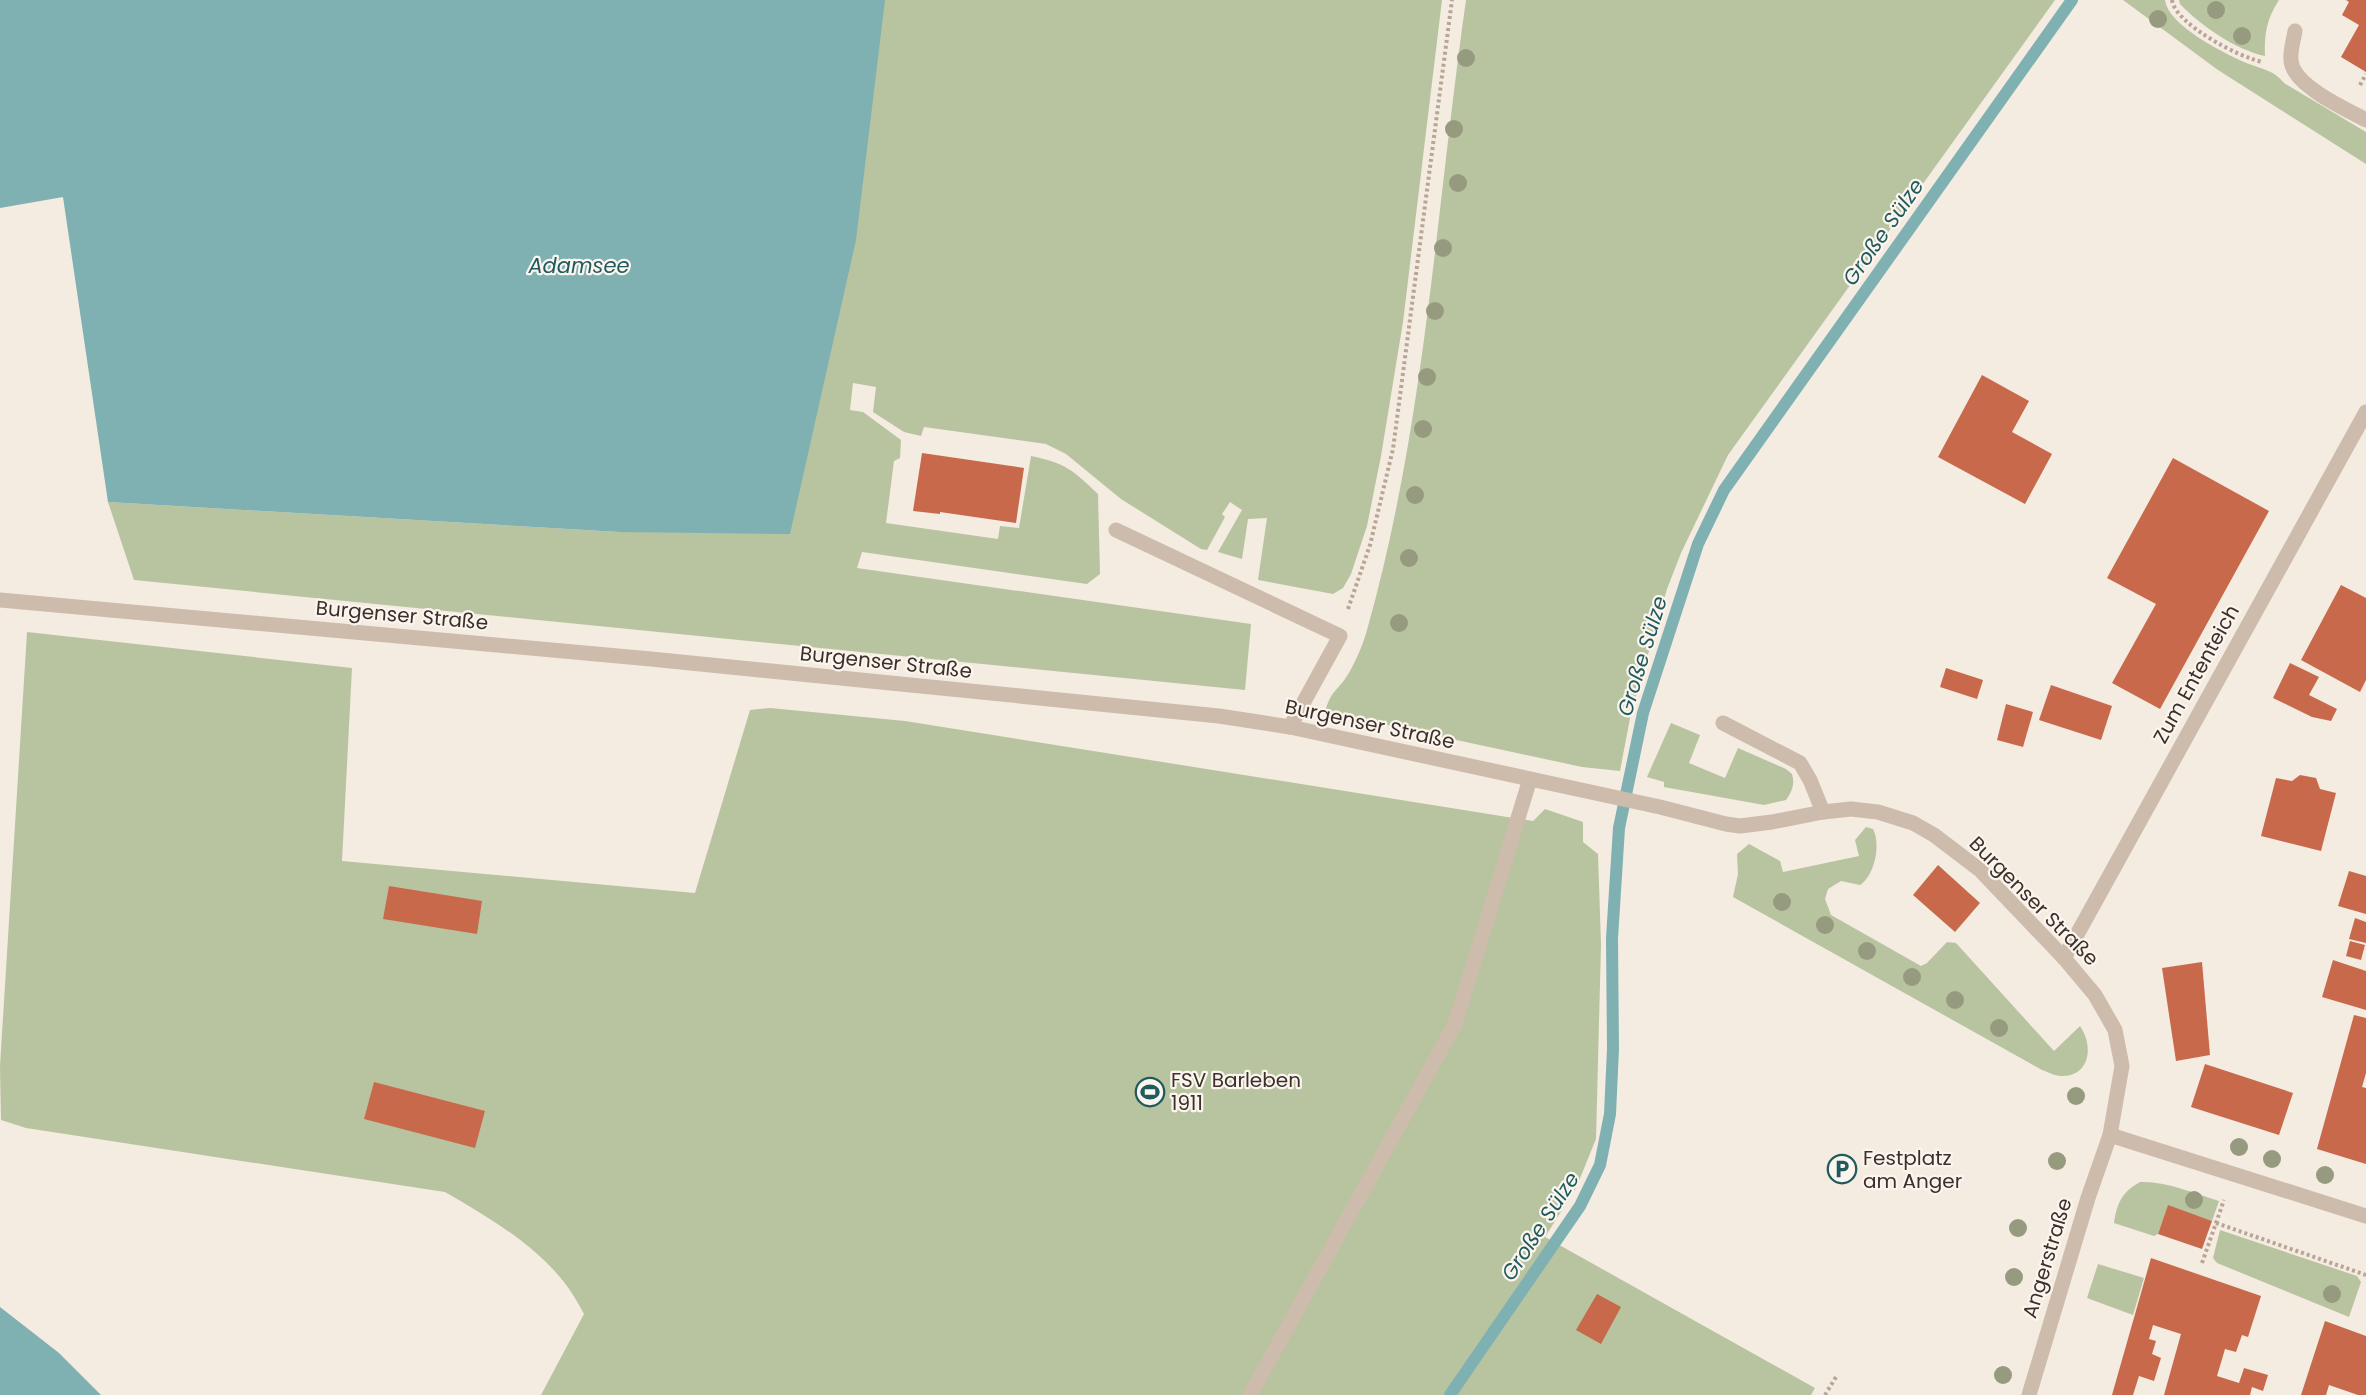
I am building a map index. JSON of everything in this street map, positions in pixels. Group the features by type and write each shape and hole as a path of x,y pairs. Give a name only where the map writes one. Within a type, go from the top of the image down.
{"street":[{"path":"2295,31 2291,54 2293,68 2302,80 2316,91 2366,120"},
{"name":"Zum Ententeich","path":"2064,958 2366,412"},
{"path":"1116,530 1340,636 1290,727"},
{"name":"Burgenser Straße","path":"0,600 710,665 1219,717 1290,727 1740,826 1851,809 1878,812 1913,823 1934,835 1980,870 2064,958 2095,995 2115,1029 2122,1066 2110,1135"},
{"path":"1723,723 1800,764 1810,780 1823,812"},
{"path":"1250,1395 1455,1024 1530,779"},
{"path":"2110,1135 2366,1216"},
{"name":"Angerstraße","path":"2029,1395 2037,1361 2110,1135"}],"path":[{"path":"1340,636 1370,545 1394,449 1452,0"},
{"path":"2172,0 2173,7 2192,26 2221,45 2250,60 2293,68"},
{"path":"2202,1263 2226,1194"},
{"path":"2216,1223 2366,1275"},
{"path":"1825,1395 1836,1377"}],"green space":[{"path":"686,0 1442,0 1403,322 1381,456 1367,526 1351,574 1343,588 1333,594 1258,580 1267,518 1248,519 1242,559 1218,552 1242,510 1230,502 1222,514 1225,517 1207,550 1201,549 1121,499 1066,454 1046,444 924,427 921,436 904,432 873,412 876,387 853,383 850,410 863,412 901,440 900,458 894,461 886,523 998,539 1000,526 1019,528 1031,456 1061,465 1082,479 1098,494 1100,574 1087,584 862,552 857,568 1251,624 1245,690 134,580 108,502 619,532"},
{"path":"1466,0 2055,0 1728,455 1681,553 1667,589 1631,713 1620,771 1582,767 1327,712 1326,709 1332,694 1344,681 1353,665 1365,636 1387,553 1403,475 1427,317"},
{"path":"2123,0 2165,0 2168,9 2176,19 2197,37 2244,62 2271,72 2284,83 2366,132 2366,164 2218,70"},
{"path":"2179,0 2279,0 2267,26 2265,56 2231,43 2208,29 2180,4"},
{"name":"FSV Barleben 1911","path":"27,632 352,668 342,861 695,893 750,710 770,708 905,721 1533,821 1545,809 1583,822 1583,842 1598,854 1601,945 1596,1139 1576,1188 1545,1237 1815,1388 1811,1395 541,1395 584,1314 564,1282 538,1255 493,1221 445,1192 26,1128 1,1120 0,1066"},
{"path":"1671,723 1700,735 1689,763 1725,778 1738,748 1786,769 1792,774 1793,785 1786,800 1764,805 1664,787 1664,782 1647,777"},
{"path":"1866,827 1873,829 1875,835 1876,851 1873,867 1860,885 1841,881 1828,889 1825,899 1831,915 1921,966 1927,963 1947,942 1956,943 2054,1051 2080,1026 2088,1051 2087,1059 2078,1071 2071,1075 2061,1076 2042,1070 1733,897 1738,874 1737,854 1749,844 1780,861 1783,872 1859,856 1855,840"},
{"path":"2140,1182 2170,1185 2219,1201 2212,1221 2168,1206 2158,1234 2154,1236 2114,1223 2121,1199"},
{"path":"2220,1230 2357,1276 2361,1282 2349,1317 2217,1263 2213,1258"},
{"path":"2098,1264 2144,1278 2133,1315 2087,1298"}],"water":[{"name":"Adamsee","path":"0,0 885,0 856,240 790,534 619,532 108,502 63,197 0,208"},
{"path":"0,1307 59,1353 101,1395 0,1395"}],"building":[{"path":"2346,0 2366,0 2366,72 2341,57 2359,25 2342,15 2349,2"},
{"path":"1982,375 2029,401 2012,432 2052,454 2025,504 1938,457"},
{"path":"922,453 1024,468 1016,523 940,512 940,514 913,511"},
{"path":"2173,458 2269,511 2160,709 2112,683 2156,604 2107,578"},
{"path":"2341,585 2366,598 2366,680 2360,692 2301,660"},
{"path":"2290,663 2319,677 2309,695 2337,709 2331,721 2312,717 2273,698"},
{"path":"1946,668 1983,680 1977,699 1940,687"},
{"path":"2051,685 2112,706 2101,740 2039,720"},
{"path":"2006,704 2033,712 2023,747 1997,740"},
{"path":"2300,775 2316,778 2320,789 2336,793 2321,851 2261,836 2276,778 2292,781"},
{"path":"1938,865 1980,903 1955,932 1913,895"},
{"path":"2349,871 2366,876 2366,914 2338,906"},
{"path":"389,886 482,901 477,934 383,919"},
{"path":"2355,918 2366,922 2366,943 2349,939"},
{"path":"2350,941 2365,945 2361,960 2346,956"},
{"path":"2333,960 2366,971 2366,1010 2322,997"},
{"path":"2202,962 2210,1055 2176,1061 2162,968"},
{"path":"2354,1015 2366,1018 2366,1073 2362,1087 2366,1088 2366,1164 2317,1149"},
{"path":"2205,1064 2293,1093 2279,1135 2191,1107"},
{"path":"374,1082 485,1111 475,1148 364,1119"},
{"path":"2168,1205 2212,1221 2202,1249 2158,1234"},
{"path":"2151,1258 2261,1296 2248,1337 2242,1335 2236,1352 2225,1349 2217,1376 2239,1383 2244,1368 2268,1375 2263,1391 2252,1387 2250,1395 2164,1395 2181,1334 2153,1325 2149,1339 2156,1341 2152,1354 2161,1358 2154,1381 2139,1376 2133,1395 2112,1395"},
{"path":"1597,1294 1621,1307 1601,1344 1576,1330"},
{"path":"2325,1321 2366,1336 2366,1395 2358,1395 2329,1385 2326,1395 2301,1395"}],"waterway":[{"name":"Große Sülze","path":"1450,1395 1580,1206 1600,1165 1610,1114 1613,1049 1612,938 1619,828 1643,713 1698,544 1724,490 2072,0"}],"place":[{"name":"FSV Barleben 1911","path":"1150,1092"},
{"name":"Festplatz am Anger","path":"1842,1169"}]}
